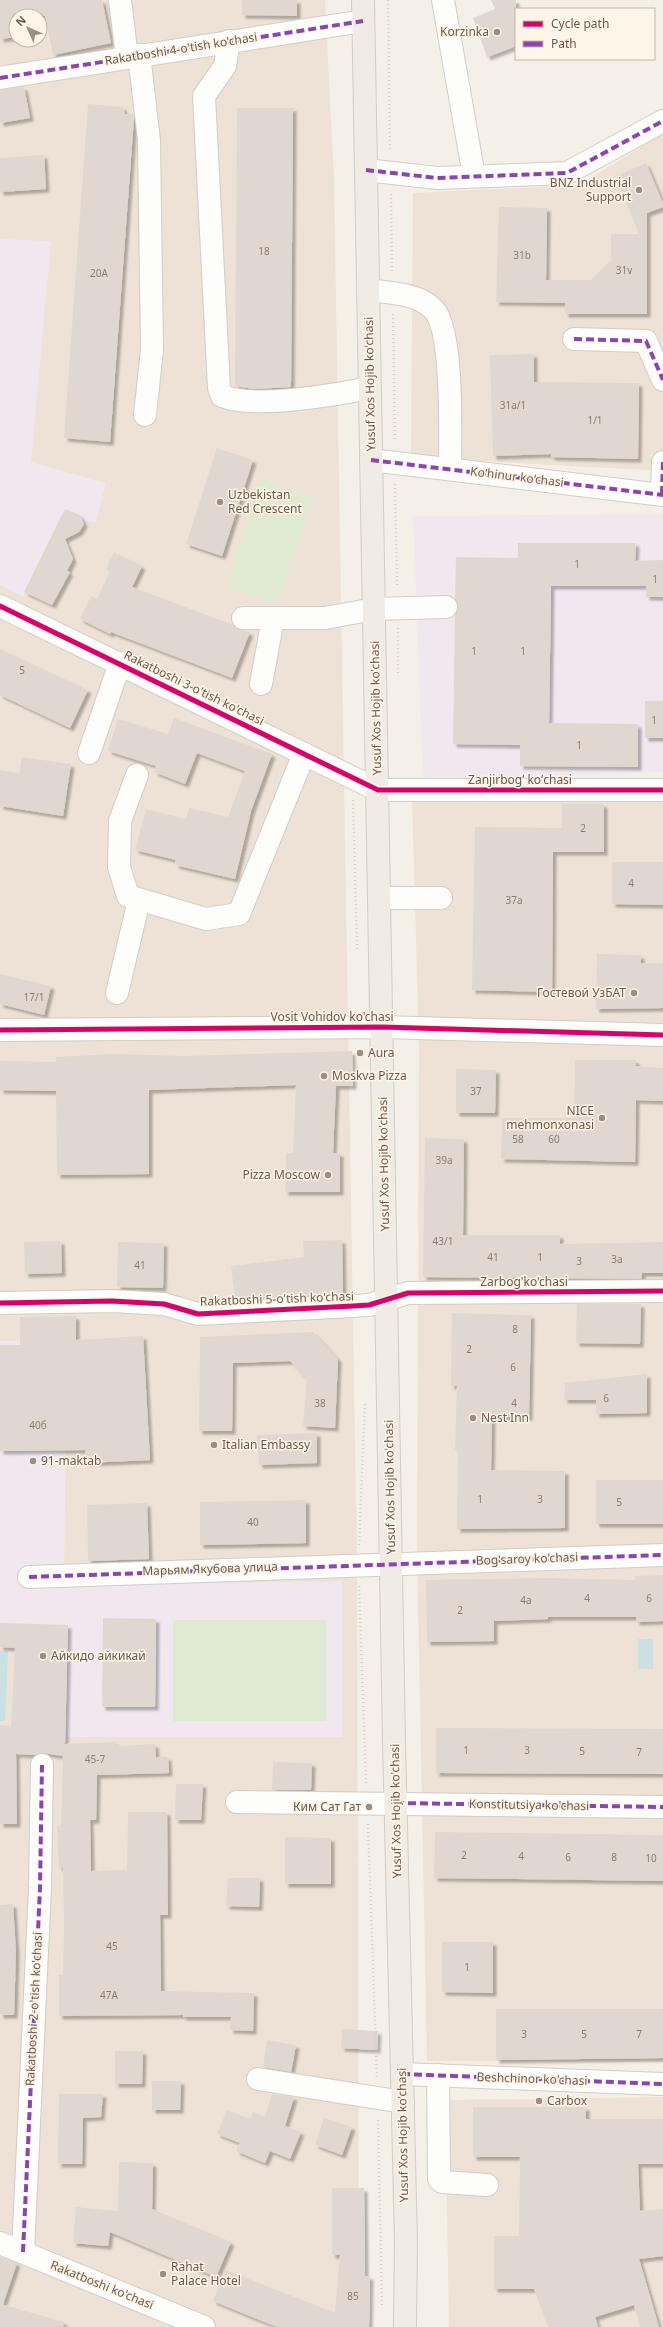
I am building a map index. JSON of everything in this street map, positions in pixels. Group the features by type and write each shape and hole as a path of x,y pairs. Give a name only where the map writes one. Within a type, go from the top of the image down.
{"main road":[{"name":"Yusuf Xos Hojib ko'chasi","path":"363,11 396,1803 406,2242 405,2327"}],"street":[{"path":"120,0 133,56 149,140 152,350 145,415"},
{"path":"443,0 474,176"},
{"name":"Rakatboshi 4-o'tish ko'chasi","path":"0,78 229,41 363,11"},
{"path":"229,41 225,66 204,96 219,388 222,396 232,400 260,402 370,388"},
{"path":"366,170 437,178 567,173 663,121"},
{"path":"368,290 420,300 435,310 445,338 451,404 450,469"},
{"path":"574,339 646,341 663,380"},
{"name":"Ko‘hinur ko‘chasi","path":"371,460 662,495"},
{"path":"662,495 663,462"},
{"name":"Rakatboshi 3-o'tish ko'chasi","path":"0,606 120,663 378,790"},
{"path":"243,618 325,618 374,609 446,607"},
{"path":"261,684 273,619"},
{"path":"89,753 120,663"},
{"path":"137,775 120,821 119,867 128,896 206,919 239,914 304,754"},
{"name":"Zanjirbogʻ koʻchasi","path":"378,790 663,790"},
{"path":"380,898 441,898"},
{"path":"117,993 139,900"},
{"name":"Vosit Vohidov ko'chasi","path":"0,1030 382,1027 663,1035"},
{"name":"Zarbog'ko'chasi","path":"387,1299 408,1293 663,1291"},
{"name":"Rakatboshi 5-o'tish ko'chasi","path":"0,1303 112,1301 164,1304 198,1314 353,1306 387,1299"},
{"name":"Bog'saroy ko'chasi","path":"392,1563 663,1555"},
{"name":"Марьям Якубова улица","path":"29,1576 392,1563"},
{"name":"Rakatboshi 2-o'tish ko'chasi","path":"23,2252 39,1896 42,1765"},
{"name":"Konstitutsiya ko'chasi","path":"237,1802 663,1807"},
{"name":"Beshchinor ko'chasi","path":"402,2074 663,2084"},
{"path":"438,2075 439,2180 442,2182 487,2185"},
{"path":"258,2079 403,2102"},
{"name":"Rakatboshi ko'chasi","path":"0,2243 204,2327"}],"shaded area":[{"path":"0,0 325,0 334,180 357,1564 359,2327 0,2327"},
{"path":"663,134 663,471 411,457 413,193 578,185"},
{"path":"0,239 51,241 31,462 106,483 96,523 61,516 23,597 0,585"},
{"path":"663,514 663,772 423,779 413,516"},
{"path":"412,797 663,799 663,2062 427,2061 417,1551 419,1047"},
{"name":"91-maktab","path":"67,1339 64,1585 342,1581 342,1737 65,1737 68,1625 0,1623 0,1341"},
{"path":"638,1639 653,1639 653,1669 638,1669"},
{"path":"0,1651 8,1651 5,1721 0,1721"},
{"path":"663,2097 663,2327 449,2327 445,2100"}],"green space":[{"path":"261,478 314,497 278,604 226,588"},
{"path":"173,1620 326,1620 326,1721 173,1721"}],"building":[{"path":"0,0 102,0 111,43 53,55 48,31 48,8 8,8 8,38 0,39"},
{"path":"242,0 297,0 297,16 242,15"},
{"name":"Korzinka","path":"491,0 516,0 515,46 487,57 473,18 495,9"},
{"path":"24,87 30,118 0,123 0,90"},
{"path":"88,104 123,107 125,114 133,114 134,118 110,442 64,438"},
{"path":"237,108 293,108 291,387 254,389 235,386"},
{"path":"44,155 46,189 0,192 0,158"},
{"path":"646,163 663,203 663,207 647,213 647,314 565,314 565,303 496,302 499,207 547,208 546,280 591,280 611,260 611,234 639,234 616,176"},
{"path":"534,354 534,382 639,383 638,459 551,457 551,454 493,456 490,355"},
{"name":"Uzbekistan Red Crescent","path":"217,448 253,460 222,556 186,544"},
{"path":"65,509 80,515 84,524 79,532 65,539 73,559 67,571 70,572 52,605 24,592"},
{"path":"518,543 636,543 635,561 663,560 663,597 646,597 646,586 551,586 549,723 638,724 638,767 520,766 520,745 453,744 455,615 458,607 455,599 456,557 518,558"},
{"path":"114,552 142,566 132,587 233,625 237,629 250,632 232,678 111,632 110,634 80,619 91,596 97,599 110,571 106,569"},
{"path":"0,649 88,690 70,728 0,695"},
{"path":"645,701 663,701 663,738 645,738"},
{"path":"174,718 272,754 251,811 235,879 175,865 176,860 135,850 146,809 186,819 189,808 228,817 245,771 197,753 185,784 154,772 156,766 108,751 118,719 168,734"},
{"path":"22,757 71,764 63,816 0,806 0,770 19,773"},
{"path":"562,804 604,804 604,852 553,852 552,992 472,990 475,827 562,828"},
{"path":"612,862 663,862 663,905 612,904"},
{"path":"597,954 641,955 641,963 663,963 663,1008 596,1009"},
{"path":"0,974 51,986 44,1015 0,1004"},
{"path":"352,1051 353,1086 336,1086 333,1153 340,1153 340,1192 285,1192 286,1153 293,1153 296,1085 149,1090 149,1174 57,1175 56,1091 0,1090 0,1061 56,1062 56,1057 112,1054 186,1056"},
{"path":"575,1060 636,1060 636,1066 663,1068 663,1101 636,1100 635,1162 501,1159 502,1118 574,1118"},
{"path":"456,1069 496,1070 495,1113 456,1113"},
{"path":"425,1138 464,1139 463,1235 560,1235 560,1244 663,1242 663,1273 642,1273 641,1279 423,1277"},
{"path":"342,1240 343,1294 235,1300 231,1266 304,1257 303,1241"},
{"path":"61,1241 62,1273 25,1274 24,1242"},
{"path":"118,1242 164,1243 163,1288 117,1287"},
{"path":"577,1304 641,1304 640,1344 576,1343"},
{"path":"452,1313 531,1315 529,1417 492,1417 491,1470 565,1471 565,1528 457,1529 458,1450 455,1450 457,1386 451,1386"},
{"path":"76,1316 76,1340 143,1336 150,1460 85,1463 85,1450 0,1451 0,1345 20,1345 20,1317"},
{"path":"313,1332 338,1359 335,1428 303,1426 307,1379 290,1361 233,1363 232,1431 199,1431 200,1337"},
{"path":"647,1374 647,1413 596,1414 596,1400 564,1400 565,1383"},
{"path":"317,1433 317,1463 259,1465 257,1435"},
{"path":"596,1480 663,1480 663,1524 596,1524"},
{"path":"306,1500 306,1543 200,1545 200,1502"},
{"path":"147,1503 149,1559 88,1561 87,1505"},
{"path":"663,1575 663,1621 636,1622 636,1617 548,1617 548,1619 494,1621 494,1641 427,1642 426,1580 547,1578 635,1580 635,1576"},
{"path":"103,1618 156,1619 155,1707 102,1707"},
{"path":"0,1623 68,1625 65,1744 116,1742 116,1746 155,1744 156,1757 168,1757 169,1773 97,1775 96,1820 90,1820 91,1871 127,1870 128,1812 167,1812 168,1915 160,1915 161,1991 254,1993 253,2031 230,2030 231,2017 183,2017 183,2015 59,2016 59,1975 63,1975 64,1926 63,1868 59,1868 57,1826 61,1826 63,1756 43,1753 35,1755 16,1754 17,1824 0,1824 0,1725 11,1726 15,1648 0,1647"},
{"path":"436,1728 663,1729 663,1774 436,1773"},
{"path":"273,1762 312,1763 311,1790 272,1790"},
{"path":"176,1784 203,1784 201,1820 175,1820"},
{"path":"435,1832 663,1835 663,1881 434,1878"},
{"path":"285,1837 331,1838 331,1884 285,1884"},
{"path":"228,1878 260,1878 259,1907 226,1906"},
{"path":"13,1904 16,1952 14,2015 0,2015 0,1905"},
{"path":"442,1942 493,1942 493,1993 442,1992"},
{"path":"496,2009 663,2009 663,2058 496,2060"},
{"path":"342,2029 378,2031 377,2050 341,2048"},
{"path":"267,2040 296,2045 291,2072 263,2067"},
{"path":"115,2051 143,2051 142,2084 115,2084"},
{"path":"152,2081 181,2081 180,2110 152,2110"},
{"path":"59,2094 103,2094 101,2117 83,2118 82,2164 58,2164"},
{"path":"272,2094 294,2097 285,2126 301,2132 290,2159 270,2151 265,2163 236,2151 240,2143 217,2134 227,2110 250,2119 253,2112 265,2117"},
{"path":"473,2107 586,2107 586,2119 663,2119 663,2164 638,2164 640,2211 663,2209 663,2256 639,2259 659,2327 640,2327 634,2305 595,2317 598,2327 548,2327 534,2289 494,2289 494,2236 519,2236 520,2157 473,2157"},
{"path":"324,2118 352,2127 342,2155 315,2145"},
{"path":"119,2162 153,2163 152,2209 231,2242 216,2277 110,2232 108,2246 73,2243 76,2207 118,2211"},
{"path":"332,2188 364,2188 365,2276 370,2276 369,2327 277,2327 213,2301 226,2270 335,2313 340,2255 332,2255"},
{"path":"0,2257 17,2263 3,2304 0,2304"},
{"path":"0,2304 64,2322 63,2327 0,2327"}],"marked path":[{"path":"0,78 363,21"},
{"path":"366,170 437,178 567,173 663,121"},
{"path":"574,339 646,341 663,380"},
{"path":"371,460 663,495"},
{"path":"662,494 663,462"},
{"path":"29,1577 663,1555"},
{"path":"23,2252 40,1888 42,1765"},
{"path":"396,1803 663,1807"},
{"path":"402,2074 663,2084"}],"cycle path":[{"path":"0,606 378,790 663,790"},
{"path":"0,1030 382,1027 663,1035"},
{"path":"0,1303 112,1301 164,1304 198,1314 369,1305 408,1293 663,1291"}],"place":[{"name":"Korzinka","path":"497,32"},
{"name":"BNZ Industrial Support","path":"639,190"},
{"name":"Uzbekistan Red Crescent","path":"220,502"},
{"name":"Гостевой УзБАТ","path":"634,993"},
{"name":"Aura","path":"360,1053"},
{"name":"Moskva Pizza","path":"324,1076"},
{"name":"NICE mehmonxonasi","path":"602,1118"},
{"name":"Pizza Moscow","path":"328,1175"},
{"name":"Nest Inn","path":"473,1418"},
{"name":"Italian Embassy","path":"214,1445"},
{"name":"91-maktab","path":"33,1461"},
{"name":"Айкидо айкикай","path":"43,1656"},
{"name":"Ким Сат Гат","path":"369,1807"},
{"name":"Carbox","path":"539,2101"},
{"name":"Rahat Palace Hotel","path":"163,2274"}]}
